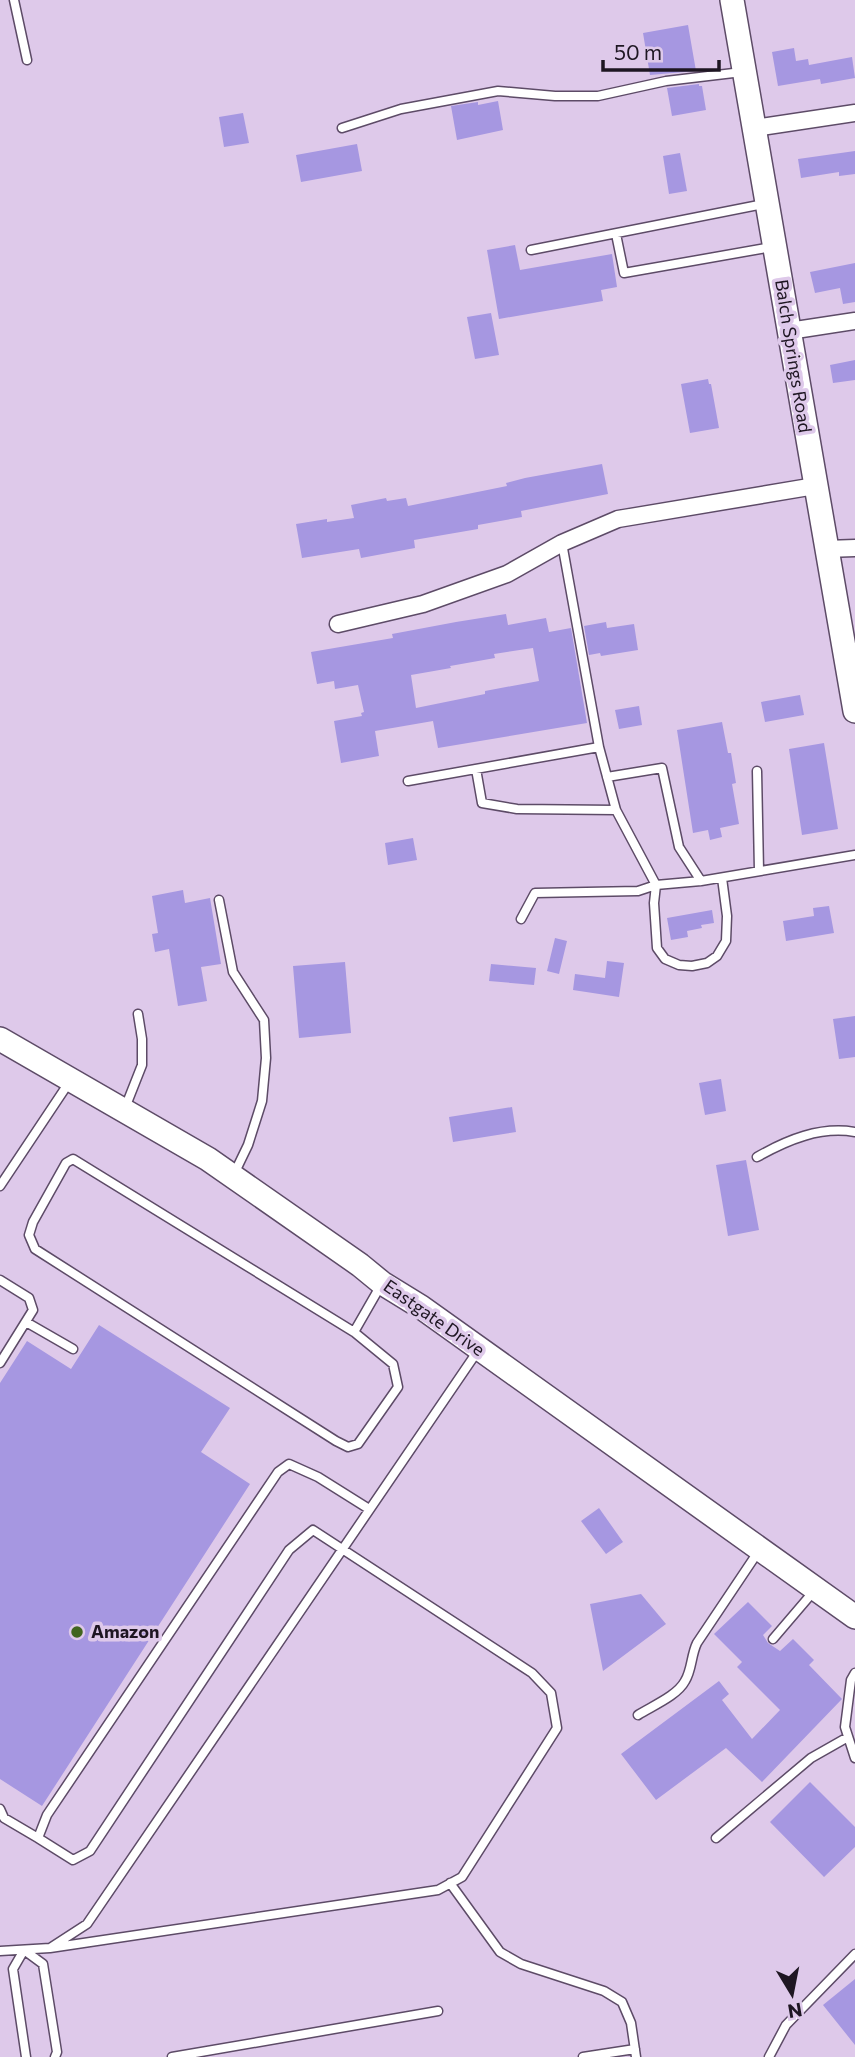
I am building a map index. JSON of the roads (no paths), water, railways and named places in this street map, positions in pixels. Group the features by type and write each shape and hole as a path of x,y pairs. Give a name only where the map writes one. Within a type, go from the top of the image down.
{"street":[{"name":"Balch Springs Road","path":"732,0 855,706"},
{"path":"754,128 855,113"},
{"path":"789,331 855,321"},
{"path":"338,624 423,604 495,579 562,543 618,519 815,486"},
{"path":"826,549 855,548"},
{"name":"Eastgate Drive","path":"0,1039 208,1159 382,1283 421,1307 855,1617"}],"lane":[{"path":"14,0 27,60"},
{"path":"342,128 401,109 498,91 555,96 598,96 666,81 745,71"},
{"path":"531,250 767,204"},
{"path":"616,234 625,273 775,247"},
{"path":"562,543 599,747 616,810 656,885 654,903 657,948 665,959 679,965 692,966 707,963 717,956 726,941 727,916 722,878"},
{"path":"408,781 599,747"},
{"path":"607,778 662,768 679,847 686,863 701,881"},
{"path":"476,769 482,803 517,809 616,810"},
{"path":"757,771 759,871"},
{"path":"521,919 535,894 638,891 656,885 722,878 855,855"},
{"path":"219,900 233,972 264,1020 266,1045 262,1101 248,1145 233,1177"},
{"path":"124,1111 142,1065 142,1038 138,1014"},
{"path":"0,1186 71,1080"},
{"path":"757,1157 801,1136 822,1132 855,1132"},
{"path":"73,1159 354,1332 393,1364 398,1387 358,1444 348,1447 35,1249 29,1235 33,1222 66,1163 73,1159"},
{"path":"0,1280 29,1297 33,1310 0,1363"},
{"path":"354,1332 382,1283"},
{"path":"26,1322 74,1349"},
{"path":"50,1948 87,1924 479,1349"},
{"path":"38,1838 47,1815 278,1472 289,1464 299,1468 318,1476 369,1509"},
{"path":"0,1809 4,1818 72,1860 90,1851 289,1550 313,1530 532,1673 551,1693 557,1728 462,1877 438,1890 50,1948 0,1951"},
{"path":"638,1715 685,1682 697,1643 760,1549"},
{"path":"773,1639 816,1589"},
{"path":"855,1673 851,1680 845,1727 855,1758"},
{"path":"716,1838 811,1758 848,1737"},
{"path":"450,1884 500,1952 521,1964 604,1991 622,2002 631,2023 636,2053 583,2057"},
{"path":"24,1950 13,1969 26,2057"},
{"path":"24,1950 43,1964 57,2052 55,2057"},
{"path":"769,2057 786,2025 855,1954"},
{"path":"172,2057 438,2011"}],"place":[{"name":"Amazon","path":"77,1632"}]}
